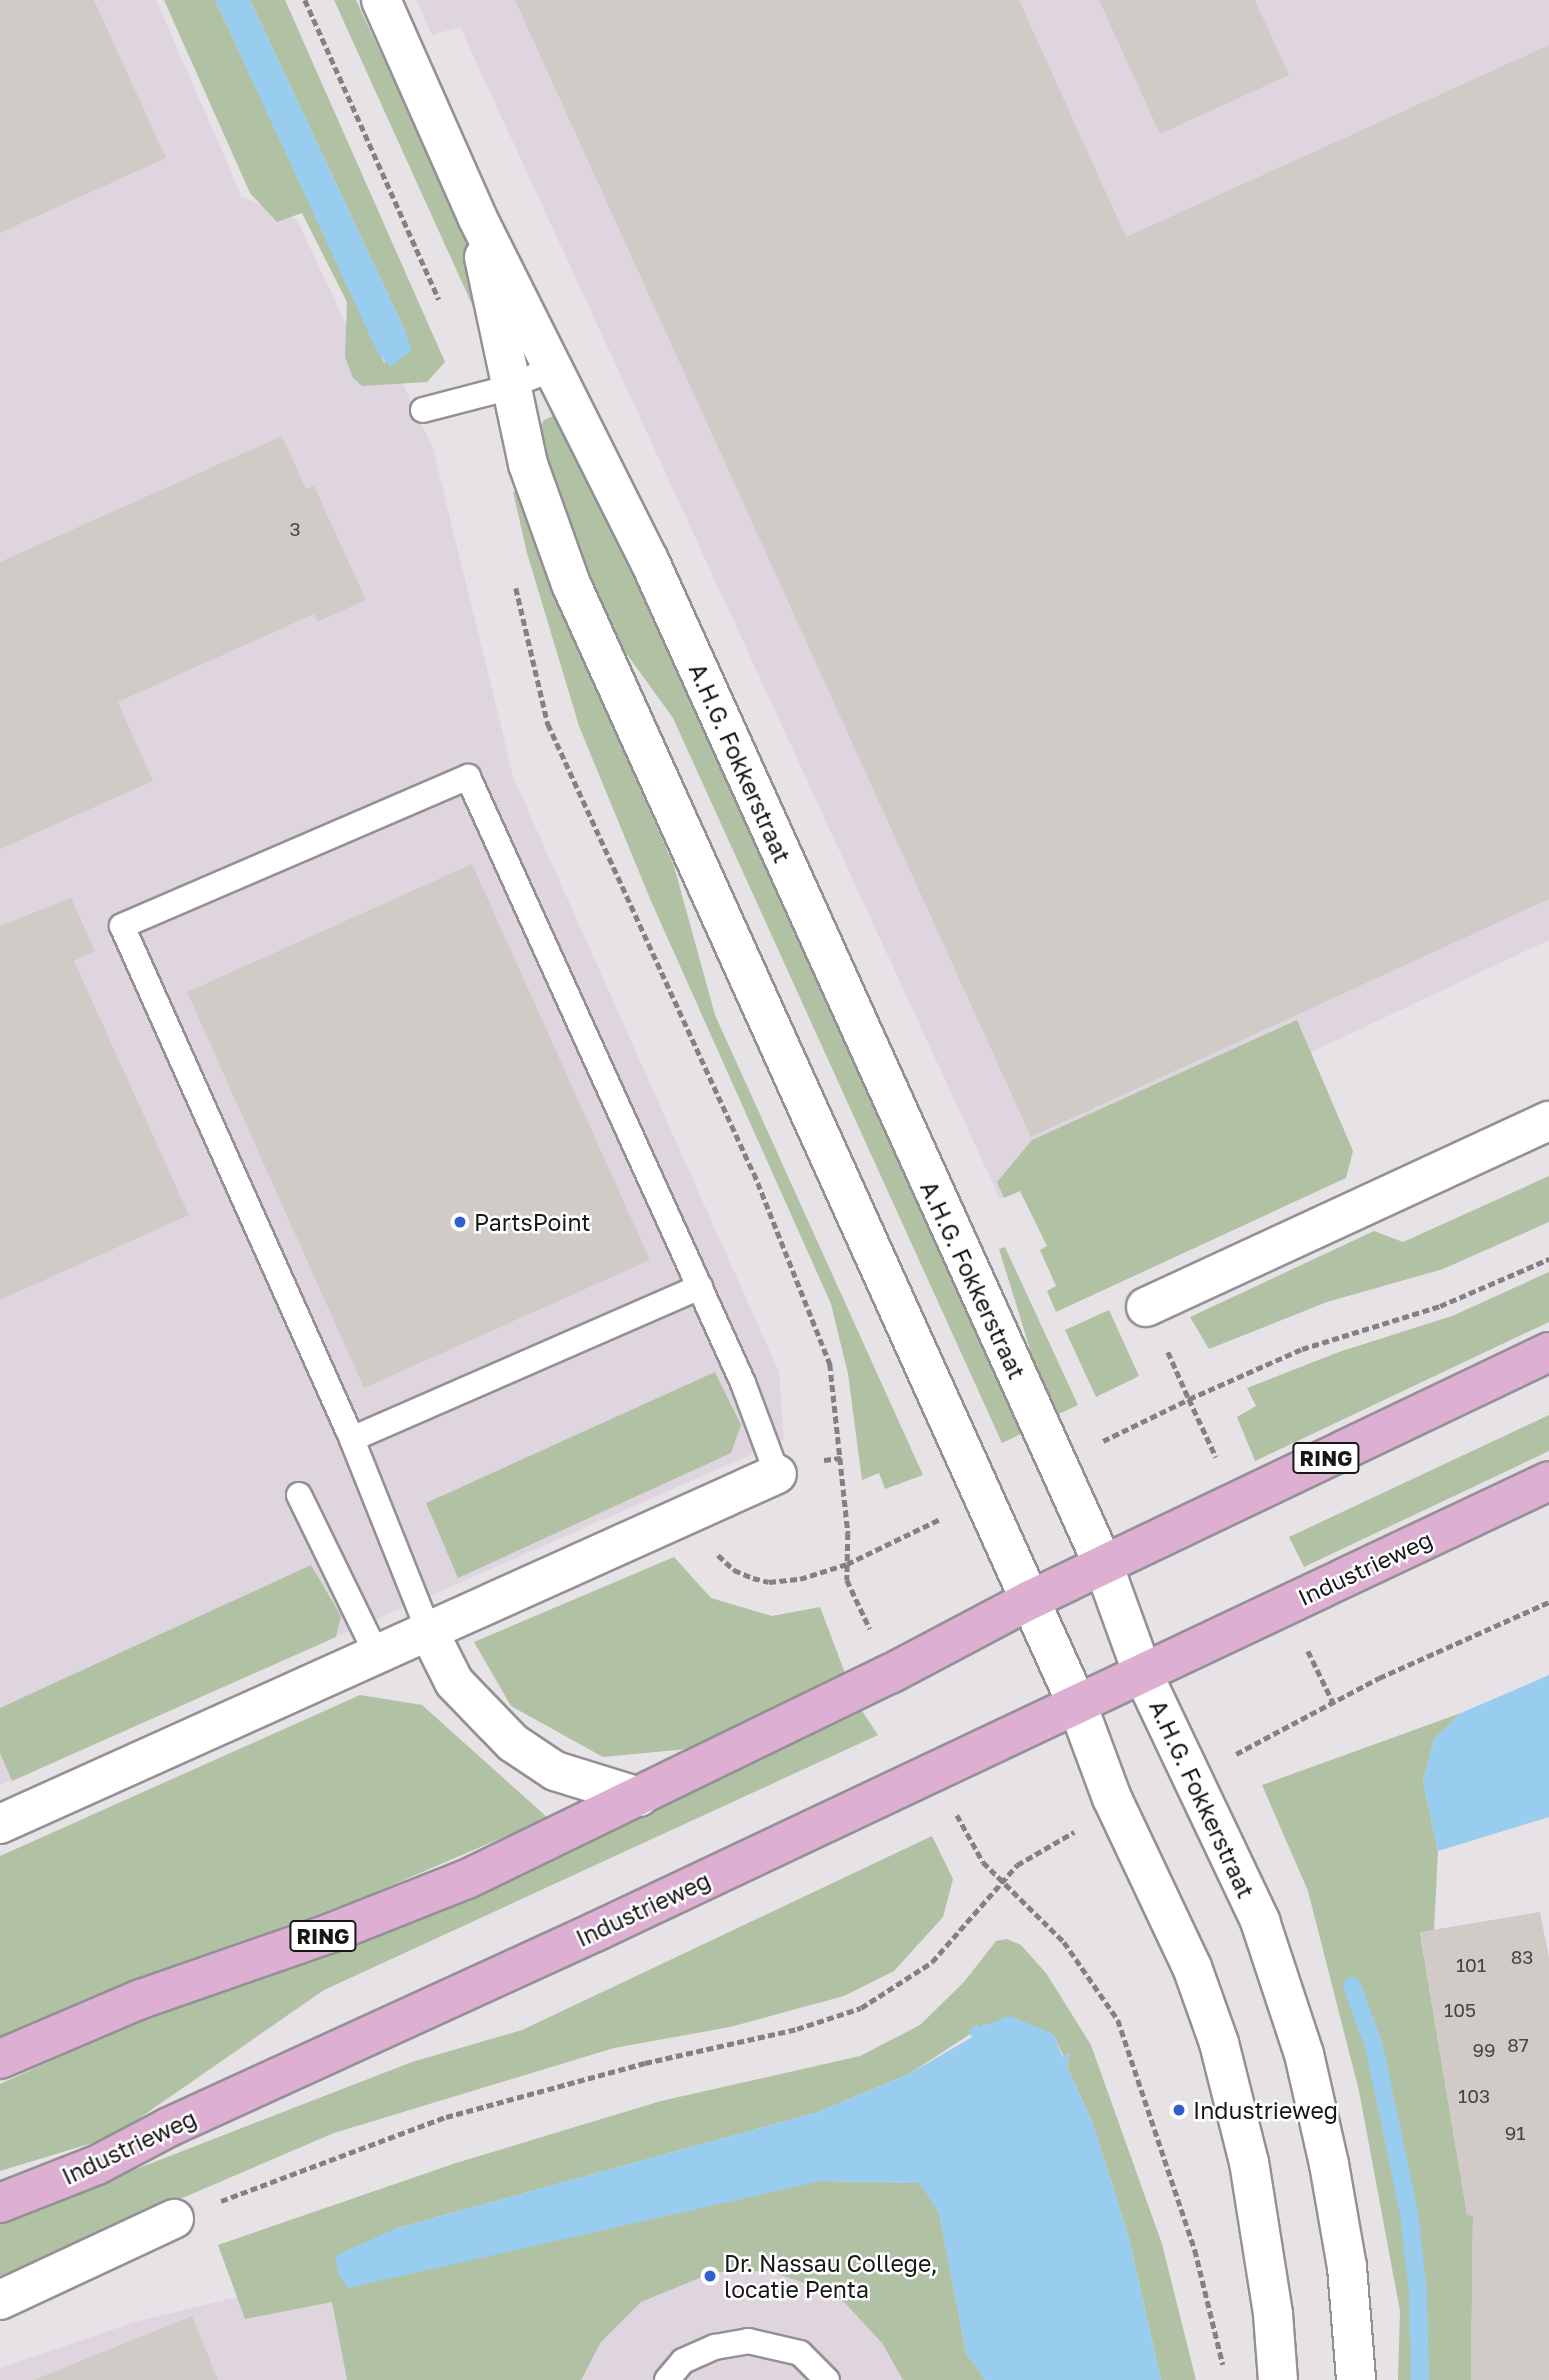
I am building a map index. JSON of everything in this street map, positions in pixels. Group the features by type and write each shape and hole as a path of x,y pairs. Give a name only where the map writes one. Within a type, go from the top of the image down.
{"main road":[{"name":"RING","path":"0,2059 141,1999 328,1934 467,1879 639,1797 1103,1564 1549,1352"},
{"name":"Industrieweg","path":"0,2203 97,2165 169,2127 1549,1481"}],"street":[{"name":"A.H.G. Fokkerstraat","path":"381,0 477,217 556,368 649,560 1103,1564 1142,1672 1260,1921 1304,2054 1347,2267 1356,2380"},
{"name":"A.H.G. Fokkerstraat","path":"477,217 508,387 528,464 571,584 724,932 1077,1704 1112,1798 1192,1967 1219,2043 1249,2162 1273,2314 1278,2380"},
{"path":"1146,1307 1549,1121"},
{"path":"2,1816 429,1632 777,1474"},
{"path":"429,1632 454,1682 513,1743 555,1771 639,1797"},
{"path":"0,2300 174,2219"}],"lane":[{"path":"423,410 508,387 556,368"},
{"path":"429,1632 352,1439 122,926 135,920 468,777 700,1287 777,1474"},
{"path":"352,1439 700,1287"},
{"path":"299,1495 377,1654"},
{"path":"667,2380 683,2361 715,2347 748,2341 800,2353 827,2380"}],"path":[{"path":"1189,1399 1301,1349 1440,1306 1549,1259"},
{"path":"695,1512 719,1557 753,1578 769,1582 800,1579 847,1564 836,1397"},
{"path":"1334,1704 1444,1647 1549,1602"},
{"path":"174,2219 446,2116 623,2068 797,2029 862,2008 932,1962 998,1881 1064,1942 1118,2020 1195,2250 1224,2367"}],"shaded area":[{"path":"0,0 156,0 242,197 297,220 354,341 389,353 433,449 514,779 779,1372 784,1440 0,1785"},
{"path":"416,0 1549,0 1549,940 1000,1199 460,27 432,35"},
{"name":"Dr. Nassau College, locatie Penta","path":"981,2116 1122,2380 0,2380 0,2368 135,2322"}],"green space":[{"path":"164,0 215,0 384,363 406,333 250,0 285,0 445,362 427,382 362,386 353,378 345,357 347,302 302,213 277,222 250,193"},
{"path":"334,0 356,0 493,294 480,322"},
{"path":"553,416 561,418 665,637 1023,1433 1002,1443 673,718 600,617 538,431 544,420"},
{"path":"523,491 584,662 674,866 715,1015 923,1475 885,1489 879,1473 862,1480 848,1374 831,1304 651,901 579,726 527,553 513,492"},
{"path":"1297,1020 1353,1151 1346,1178 1056,1312 1047,1291 1056,1286 1040,1250 1047,1246 1020,1191 1004,1198 997,1182 1032,1140"},
{"path":"1549,1176 1549,1222 1443,1269 1327,1302 1209,1349 1190,1317 1374,1231 1403,1242"},
{"path":"1005,1247 1078,1405 1059,1414 1034,1362 999,1249"},
{"path":"1549,1272 1549,1322 1255,1461 1237,1417 1256,1406 1247,1388 1339,1352 1452,1316"},
{"path":"1109,1310 1139,1376 1096,1397 1065,1330"},
{"path":"715,1372 741,1425 731,1453 458,1578 426,1503"},
{"path":"1549,1415 1549,1451 1304,1567 1289,1537"},
{"path":"674,1557 711,1598 772,1616 820,1607 845,1673 687,1749 603,1757 511,1706 474,1642"},
{"path":"311,1565 341,1616 336,1637 12,1781 0,1753 0,1708"},
{"path":"360,1695 422,1705 548,1818 362,1898 146,1978 0,2040 0,1856"},
{"path":"858,1705 878,1735 324,1990 112,2137 0,2171 0,2084 138,2021 340,1951"},
{"path":"1461,1713 1434,1739 1423,1781 1438,1851 1434,1930 1420,1933 1467,2214 1473,2216 1471,2380 1398,2380 1400,2311 1359,2091 1308,1891 1262,1785"},
{"path":"932,1836 953,1879 943,1917 894,1971 844,1996 730,2027 614,2048 334,2133 0,2276 0,2222 412,2062 522,2030"},
{"path":"1007,1939 1021,1945 1046,1973 1091,2045 1162,2244 1196,2380 1161,2380 1128,2235 1093,2124 1067,2067 1069,2054 1064,2057 1053,2034 1011,2019 984,2025 909,2074 818,2112 394,2229 821,2181 920,2183 939,2212 966,2353 985,2380 903,2380 882,2343 845,2303 822,2289 769,2271 714,2272 641,2302 601,2342 581,2380 347,2380 332,2302 245,2319 218,2245 456,2163 661,2101 860,2056 920,2025 964,1982 996,1941"}],"water":[{"path":"215,0 250,0 406,333 411,351 390,367 377,351"},
{"path":"1549,1675 1549,1817 1438,1851 1423,1781 1434,1739 1461,1713"},
{"path":"1010,2016 1053,2034 1063,2057 1070,2054 1067,2067 1093,2124 1128,2235 1161,2380 985,2380 966,2353 939,2212 919,2183 821,2181 348,2288 339,2275 335,2256 394,2229 818,2112 909,2074 972,2037 968,2032 977,2024 980,2027"}],"building":[{"path":"0,0 94,0 166,158 0,233"},
{"path":"515,0 1019,0 1126,237 1549,45 1549,899 1031,1137"},
{"path":"1099,0 1255,0 1289,75 1160,134"},
{"path":"282,436 306,489 314,486 366,600 317,622 314,614 118,702 153,781 0,849 0,562"},
{"path":"472,864 650,1260 364,1388 187,992"},
{"path":"71,898 95,951 74,961 189,1215 0,1300 0,926"},
{"path":"1540,1912 1549,1958 1549,2380 1471,2380 1473,2216 1467,2215 1420,1932"},
{"path":"192,2316 218,2380 34,2380 93,2356"}],"waterway":[{"path":"1352,1986 1374,2046 1409,2214 1418,2292 1420,2380"}],"place":[{"name":"PartsPoint","path":"460,1222"},
{"name":"Industrieweg","path":"1179,2110"},
{"name":"Dr. Nassau College, locatie Penta","path":"710,2276"}]}
